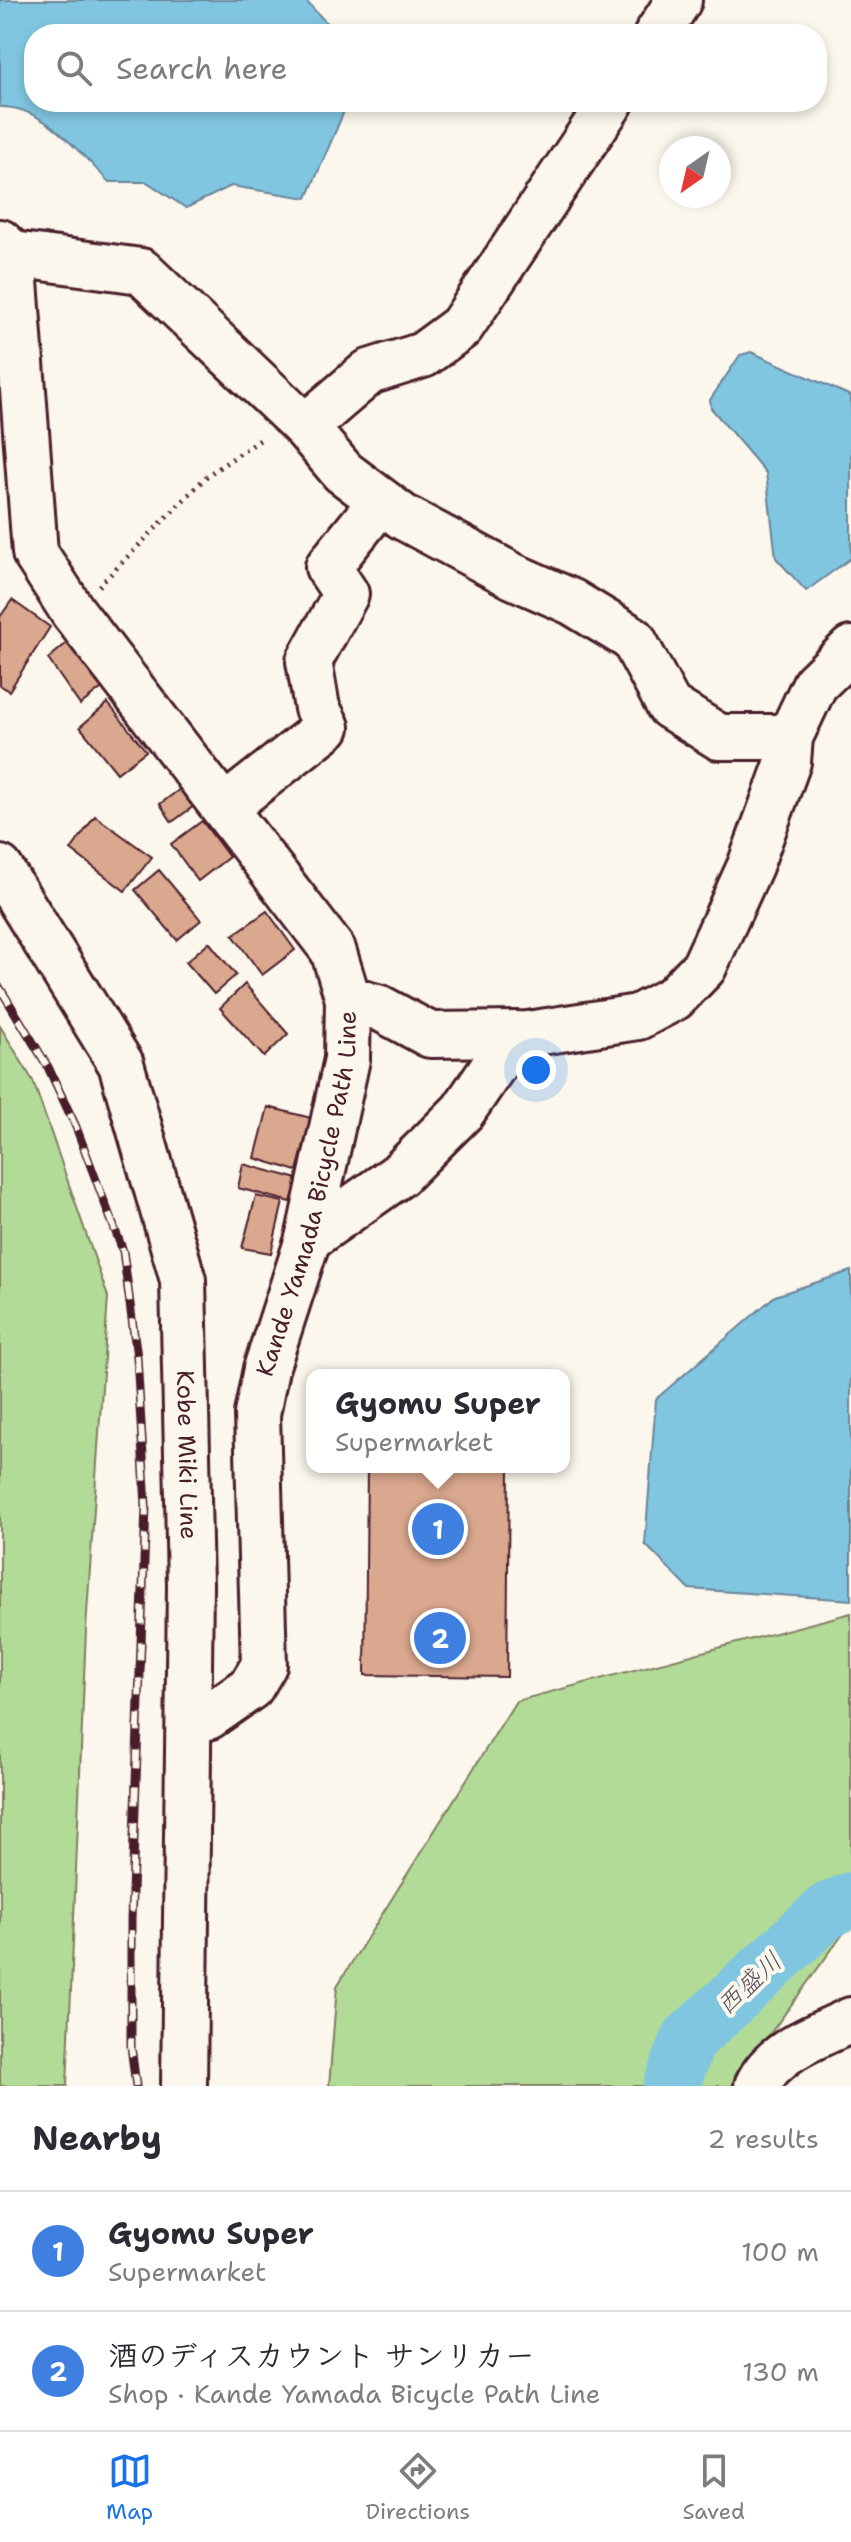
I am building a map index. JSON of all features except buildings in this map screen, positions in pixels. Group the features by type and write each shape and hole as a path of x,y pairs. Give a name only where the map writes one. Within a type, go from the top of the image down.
{"street":[{"path":"663,24 679,0"},
{"path":"299,422 369,372 423,355 461,327 604,112"},
{"path":"348,999 333,950 73,612 35,553 6,248 141,271 299,422 343,472 403,517 513,576 572,602 633,639 669,706 719,737 790,737"},
{"path":"224,808 327,727 317,708 309,661 346,594 328,567 381,501"},
{"name":"Kande Yamada Bicycle Path Line","path":"198,1721 251,1687 264,1665 257,1414 266,1369 308,1239 347,1059 348,999 380,1008 430,1035 515,1034 638,1017 674,998 704,967 750,866 788,762 790,737 815,684 851,649"},
{"name":"Kobe Miki Line","path":"0,868 121,1064 183,1280 190,1585 198,1721 184,2086"},
{"path":"308,1239 399,1175 463,1111 515,1034"},
{"path":"757,2086 762,2076 792,2048 851,2020"}],"path":[{"path":"73,612 208,475 299,422"}],"green space":[{"path":"0,1026 33,1081 108,1297 86,1629 67,2086 0,2086"},
{"path":"851,1613 851,1923 732,2086 329,2086 337,1986 516,1701"}],"water":[{"path":"0,0 305,0 328,24 24,24 24,112 0,107"},
{"path":"26,112 344,112 307,198 231,186 186,208 147,182 109,182 60,133"},
{"path":"751,352 851,396 851,558 806,591 776,558 766,473 711,408 710,400 740,355"},
{"path":"851,1271 851,1600 689,1589 645,1544 656,1399 775,1296"}],"waterway":[{"name":"西盛川","path":"671,2086 689,2039 827,1911 851,1900"}],"railway":[{"path":"0,988 48,1067 76,1127 123,1251 137,1357 146,1506 131,1920 131,2046 136,2086"}],"place":[{"name":"Gyomu Super","path":"438,1529"},
{"name":"酒のディスカウント サンリカー","path":"440,1638"}]}
